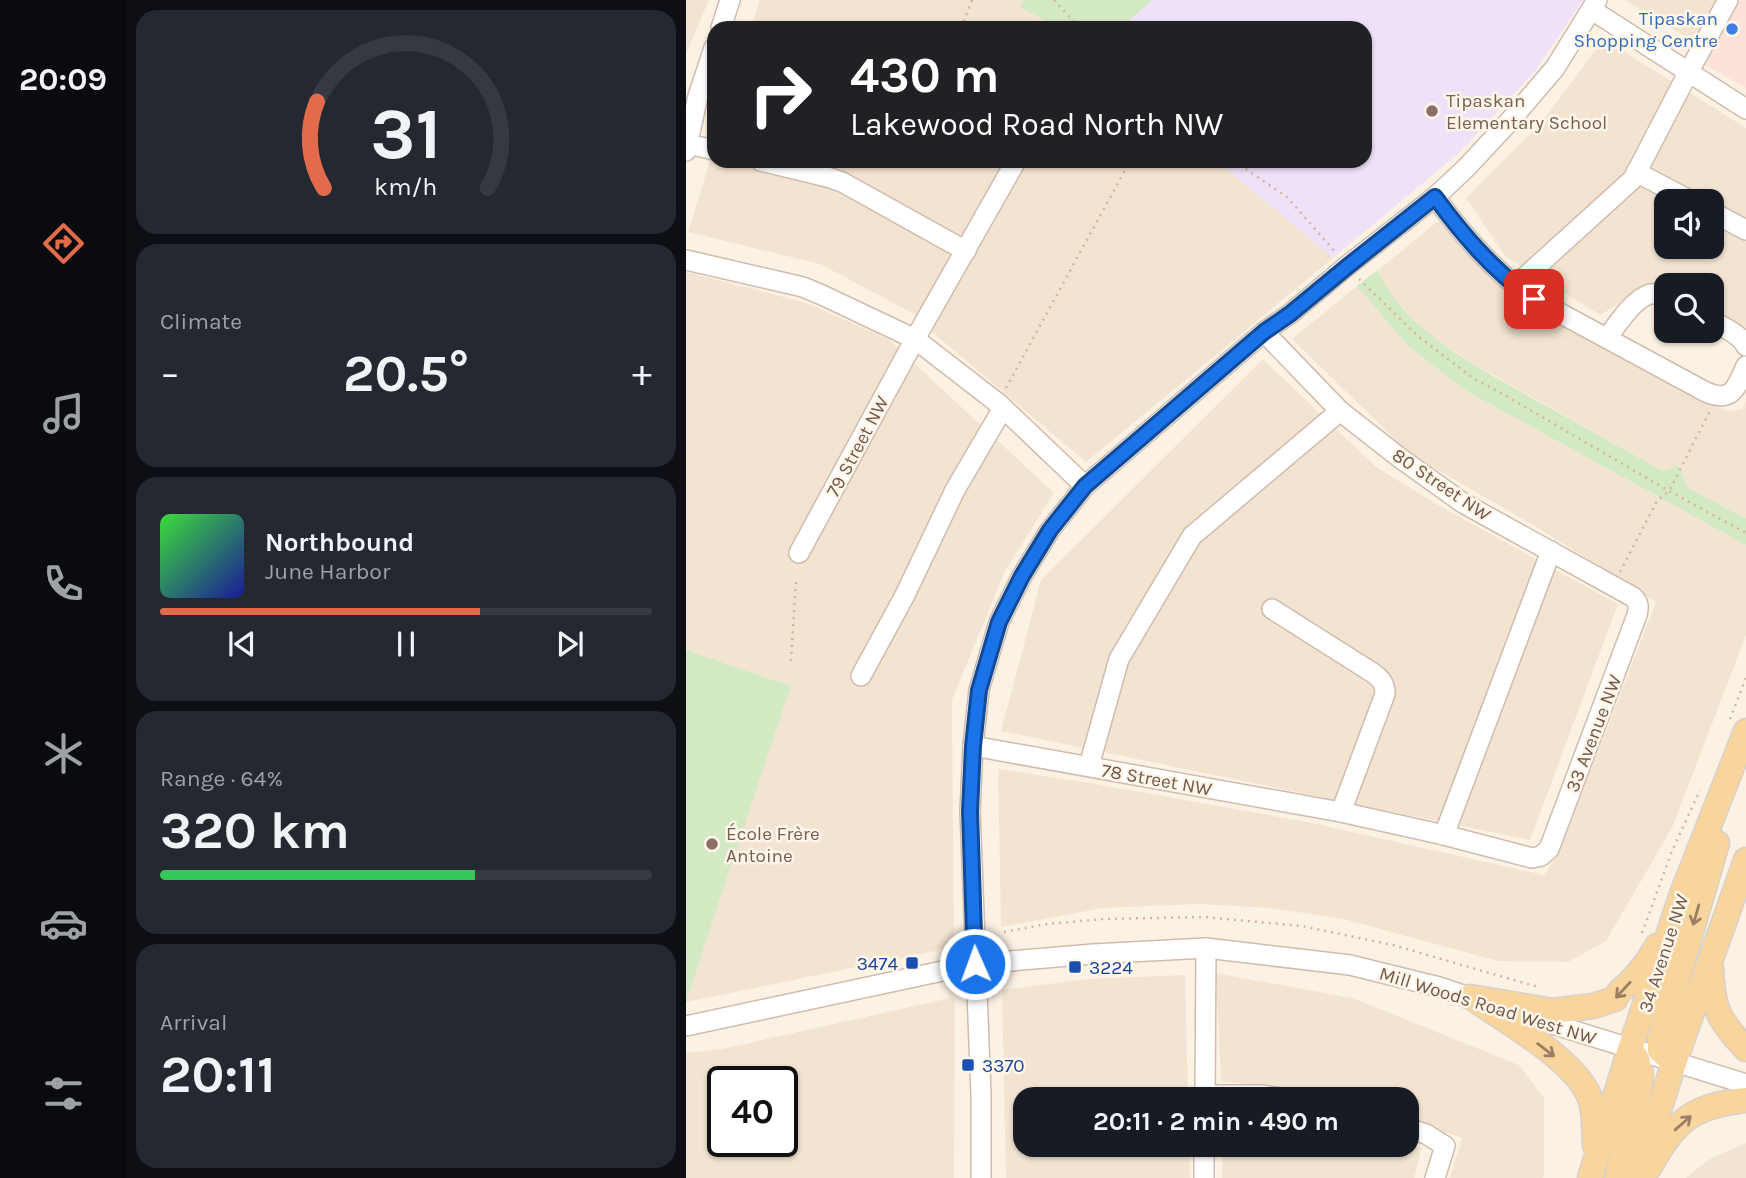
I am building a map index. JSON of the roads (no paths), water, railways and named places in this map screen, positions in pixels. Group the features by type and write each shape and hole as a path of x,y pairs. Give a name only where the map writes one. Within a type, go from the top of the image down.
{"main road":[{"name":"34 Avenue NW","path":"1593,1168 1682,894 1741,742"},
{"path":"1674,1063 1660,1050 1660,1039 1727,809 1741,742"},
{"path":"1637,1178 1674,1063 1746,860"},
{"path":"1470,997 1553,1011 1593,1006 1615,999 1650,958 1675,915"},
{"path":"1710,958 1712,989 1720,1019 1746,1049"},
{"path":"1470,997 1553,1055 1583,1084 1591,1101 1593,1168"},
{"path":"1617,1178 1641,1075 1637,1059 1630,1049"},
{"path":"1644,1178 1678,1124 1696,1111 1722,1102 1746,1100"}],"street":[{"path":"723,21 730,0"},
{"path":"1515,286 1633,179 1728,0"},
{"path":"981,1178 981,1095 970,811 973,746 979,690 999,622 1022,576 1050,530 1085,486 1264,332 1435,197 1466,168 1555,68 1595,5 1688,73 1746,108"},
{"path":"707,69 687,147 707,149"},
{"path":"790,168 842,182 966,251"},
{"name":"79 Street NW","path":"799,553 915,339 1012,168"},
{"path":"1636,173 1667,189"},
{"path":"1435,197 1477,248 1515,286 1534,299 1717,397 1731,394 1746,366"},
{"path":"1724,218 1746,230"},
{"path":"686,260 803,287 915,339 1002,402 1085,486"},
{"path":"1607,338 1626,313 1642,298 1654,294"},
{"path":"1724,328 1735,334 1746,346"},
{"name":"80 Street NW","path":"1264,332 1340,411 1400,458 1463,503 1633,597 1639,607"},
{"path":"861,676 1002,402"},
{"path":"1089,766 1119,659 1192,536 1340,411"},
{"path":"1444,835 1551,551"},
{"name":"33 Avenue NW","path":"1541,856 1549,849 1639,607"},
{"path":"1272,609 1373,673 1385,686 1385,694 1341,812"},
{"name":"78 Street NW","path":"973,746 1341,812 1444,835 1532,859 1541,856"},
{"path":"1205,1087 1206,948"},
{"name":"Mill Woods Road West NW","path":"686,1026 975,964 1206,948 1350,965 1439,987 1746,1084"},
{"path":"1419,1132 1444,1146 1435,1178"},
{"path":"1204,1157 1204,1178"}],"place":[{"name":"Tipaskan Shopping Centre","path":"1732,29"},
{"name":"Tipaskan Elementary School","path":"1432,111"},
{"name":"École Frère Antoine","path":"712,844"},
{"name":"3474","path":"912,963"},
{"name":"3224","path":"1075,967"},
{"name":"3370","path":"968,1065"}]}
